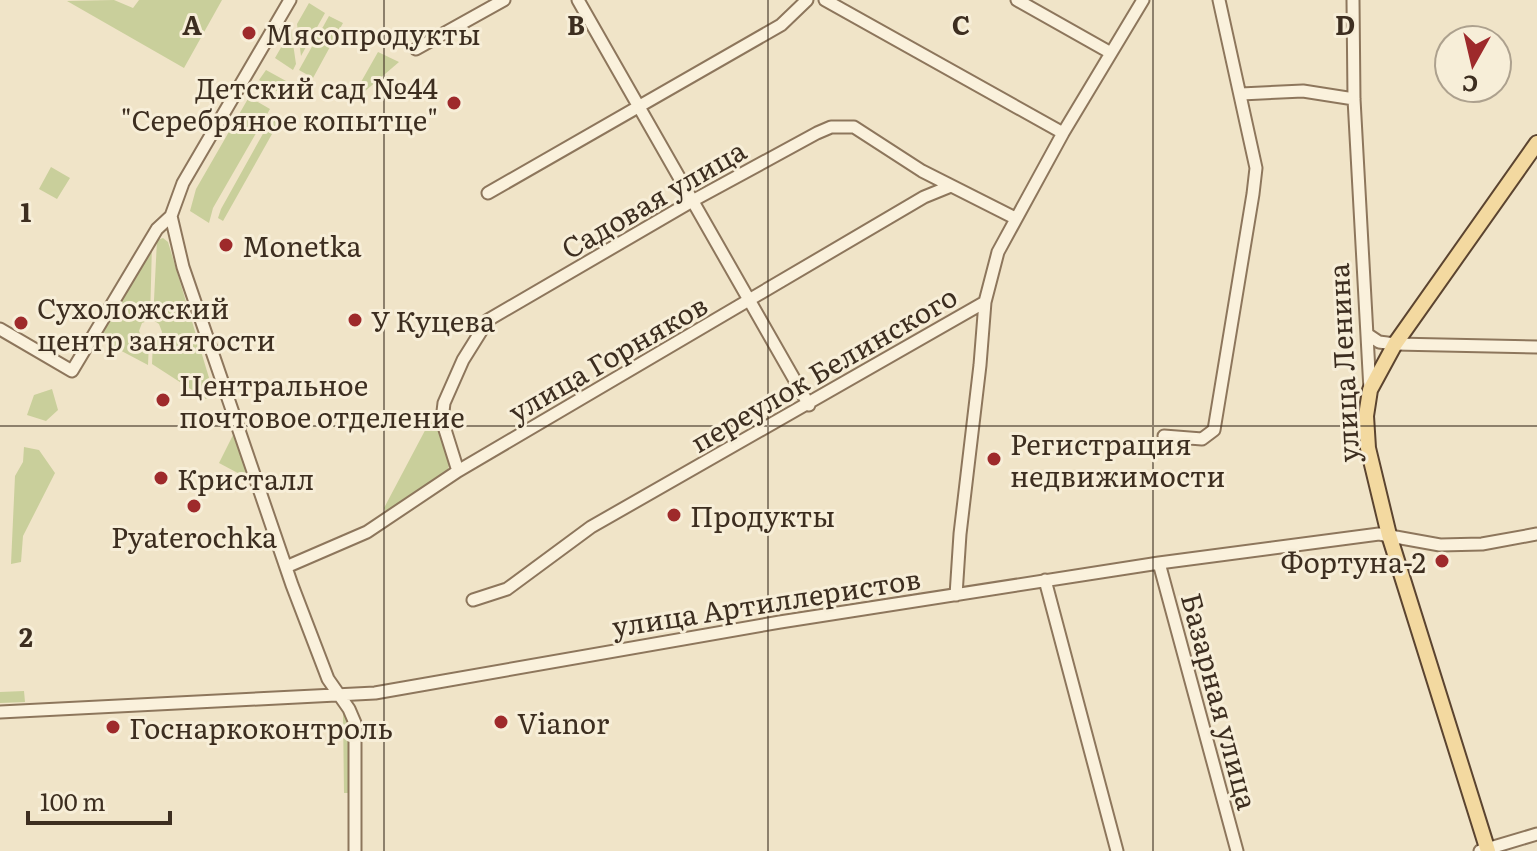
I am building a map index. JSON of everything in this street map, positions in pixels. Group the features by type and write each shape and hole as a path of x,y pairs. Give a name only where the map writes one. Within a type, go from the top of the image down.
{"main road":[{"path":"1370,390 1395,344 1537,143"},
{"name":"улица Ленина","path":"1370,390 1366,416 1368,448 1389,535 1485,850"}],"street":[{"path":"0,329 72,371 157,229 171,216 183,183 290,0"},
{"path":"416,49 504,0"},
{"path":"578,0 809,405"},
{"path":"488,193 781,25 807,0"},
{"path":"825,0 1063,133"},
{"path":"1017,0 1111,53"},
{"name":"переулок Белинского","path":"473,600 507,589 591,527 985,302 998,252 1015,218 1143,0"},
{"path":"1164,436 1202,439 1214,430 1255,181 1256,168 1219,0"},
{"name":"улица Ленина","path":"1353,0 1354,99 1370,390"},
{"path":"1241,94 1303,91 1354,99"},
{"name":"Садовая улица","path":"458,471 442,420 444,403 463,360 488,320 694,200 817,133 831,127 846,126 854,127 890,152 951,186"},
{"path":"951,186 1015,218"},
{"name":"улица Горняков","path":"286,567 367,532 458,471 924,197 951,186"},
{"path":"171,216 183,267 286,567 328,679 355,723 355,851"},
{"path":"956,595 985,302"},
{"path":"1367,334 1379,342 1395,344 1537,347"},
{"name":"улица Артиллеристов","path":"0,712 338,696 407,689 753,626 1159,563 1379,534 1415,543 1440,545 1482,544 1537,534"},
{"name":"Базарная улица","path":"1159,563 1237,851"},
{"path":"1045,580 1117,851"},
{"path":"1485,850 1537,834"}],"green space":[{"path":"114,0 133,8 139,0 222,0 184,68 67,1"},
{"path":"309,3 325,13 301,56 297,24"},
{"path":"329,16 343,23 313,78 299,70"},
{"path":"291,30 296,64 293,70 275,58"},
{"path":"378,52 399,62 364,92 357,89"},
{"path":"266,70 286,81 280,93 259,80"},
{"path":"249,97 270,109 213,208 209,223 190,211 196,189"},
{"path":"274,114 281,118 223,221 218,218 221,209"},
{"path":"51,167 70,178 57,199 39,189"},
{"path":"163,238 168,242 213,391 206,399 152,364 153,341 159,339 162,332 153,320 157,240"},
{"path":"152,244 150,320 142,323 139,331 142,338 149,342 148,365 95,337"},
{"path":"52,389 58,410 46,421 27,415 34,395"},
{"path":"430,421 446,446 449,461 446,475 388,515 384,508"},
{"path":"233,435 249,479 219,463"},
{"path":"24,447 39,450 55,473 23,536 21,562 11,564 15,476 23,462"},
{"path":"24,691 25,702 0,703 0,692"},
{"path":"343,714 348,714 350,793 344,793"}],"place":[{"name":"Мясопродукты","path":"249,33"},
{"name":"Детский сад №44 \"Серебряное копытце\"","path":"454,103"},
{"name":"Monetka","path":"226,245"},
{"name":"У Куцева","path":"355,320"},
{"name":"Сухоложский центр занятости","path":"21,323"},
{"name":"Центральное почтовое отделение","path":"163,400"},
{"name":"Регистрация недвижимости","path":"994,459"},
{"name":"Кристалл","path":"161,478"},
{"name":"Pyaterochka","path":"194,506"},
{"name":"Продукты","path":"674,515"},
{"name":"Фортуна-2","path":"1442,561"},
{"name":"Vianor","path":"501,722"},
{"name":"Госнаркоконтроль","path":"113,727"}]}
